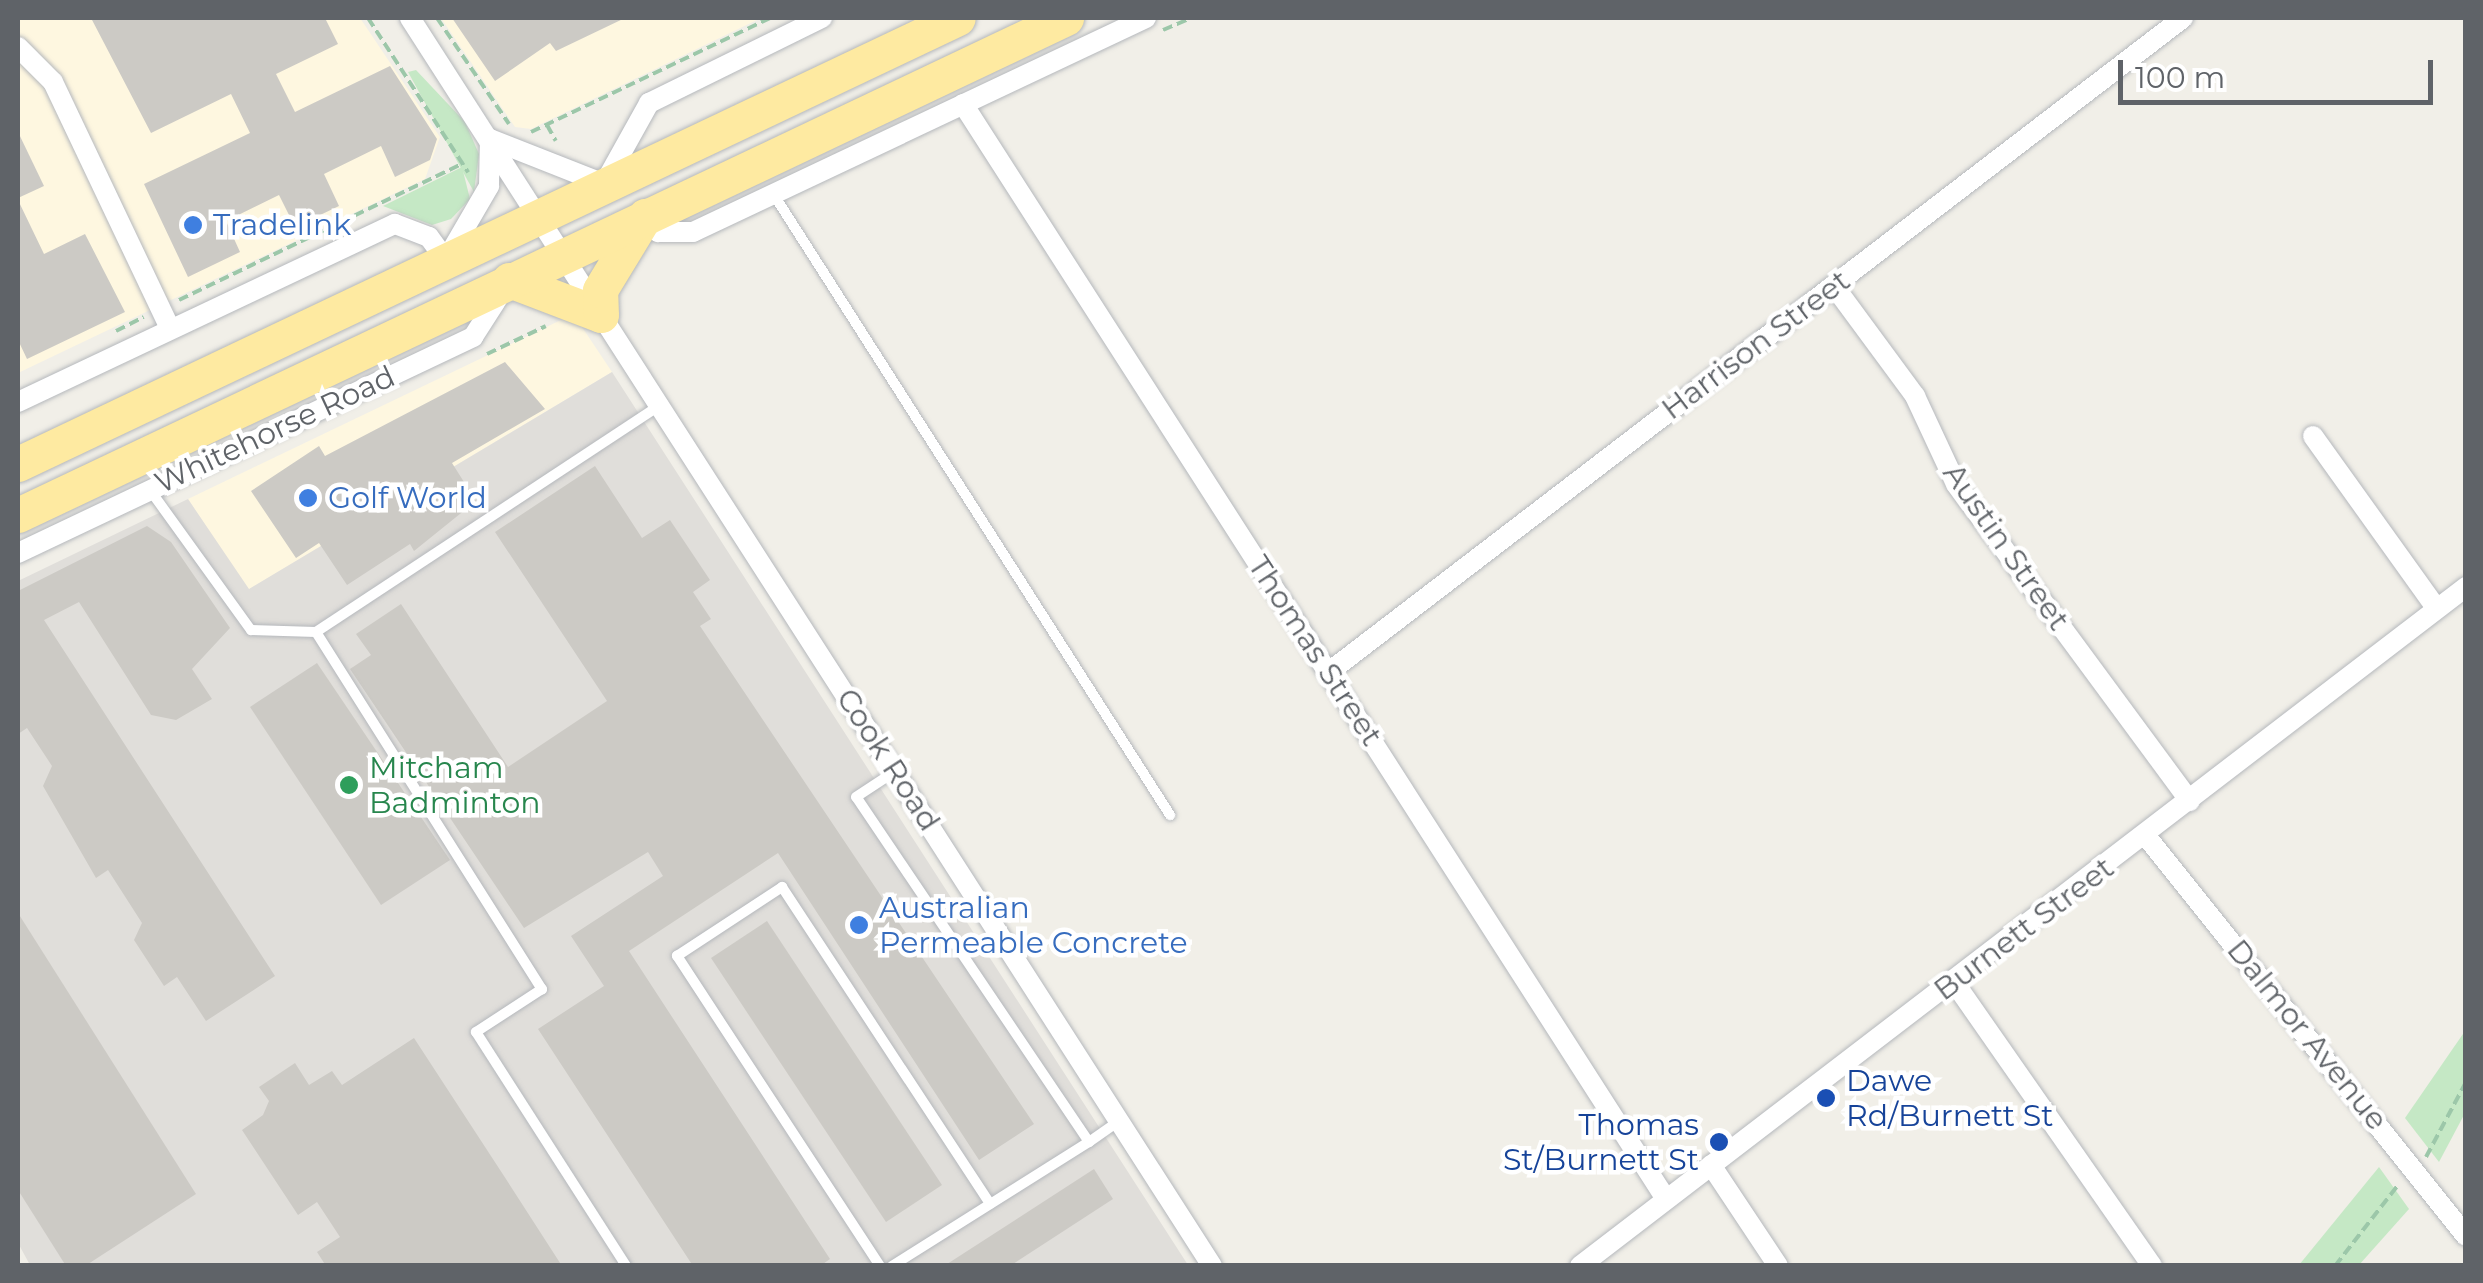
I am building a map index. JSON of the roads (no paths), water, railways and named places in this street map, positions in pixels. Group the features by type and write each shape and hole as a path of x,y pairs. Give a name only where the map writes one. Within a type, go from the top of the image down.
{"highway":[{"path":"18,464 958,18"},
{"name":"Whitehorse Road","path":"18,515 1066,18"},
{"path":"509,280 600,316 600,290 645,216"}],"street":[{"name":"Cook Road","path":"410,18 1212,1266"},
{"path":"18,402 166,319 395,224 429,237 446,260 490,186 490,139 604,184 649,103 822,18"},
{"path":"645,216 675,236 774,194 1146,18"},
{"name":"Harrison Street","path":"1329,672 2183,18"},
{"path":"18,46 53,82 166,319"},
{"name":"Thomas Street","path":"963,104 1666,1198"},
{"name":"Whitehorse Road","path":"18,552 473,337 509,280"},
{"name":"Austin Street","path":"1834,286 1914,396 1956,484 2190,801"},
{"path":"2312,436 2436,608"},
{"name":"Burnett Street","path":"1580,1266 2466,587"},
{"name":"Dalmor Avenue","path":"2146,836 2466,1236"},
{"path":"1954,982 2152,1266"},
{"path":"1711,1164 1778,1266"}],"lane":[{"path":"774,194 1170,815"},
{"path":"149,490 250,630 316,632 659,406"},
{"path":"316,632 542,989 476,1032 626,1266"},
{"path":"895,771 856,796 1088,1142"},
{"path":"880,1266 677,956 782,887 990,1204"},
{"path":"892,1266 1119,1121"}],"place":[{"name":"Tradelink","path":"193,225"},
{"name":"Golf World","path":"308,498"},
{"name":"Mitcham Badminton","path":"349,785"},
{"name":"Australian Permeable Concrete","path":"859,925"},
{"name":"Dawe Rd/Burnett St","path":"1826,1098"},
{"name":"Thomas St/Burnett St","path":"1719,1142"}]}
